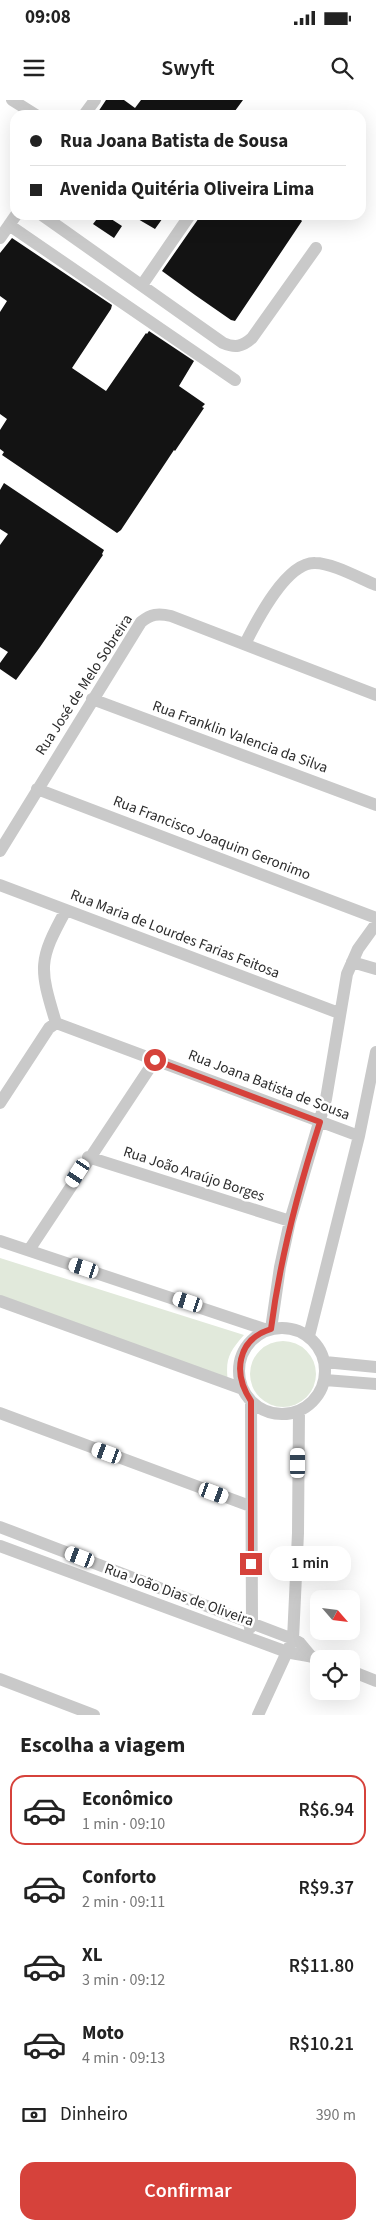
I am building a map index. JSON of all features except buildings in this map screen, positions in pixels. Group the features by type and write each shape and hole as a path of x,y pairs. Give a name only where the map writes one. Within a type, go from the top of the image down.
{"street":[{"path":"12,100 28,110"},
{"path":"0,238 12,220 235,380"},
{"path":"49,220 223,343 236,347 241,346 252,338 316,248"},
{"path":"142,285 187,220"},
{"path":"245,644 285,580 304,564 322,563 376,585"},
{"name":"Rua José de Melo Sobreira","path":"0,851 92,699 141,622 150,615 160,613 171,616 376,695"},
{"name":"Rua Franklin Valencia da Silva","path":"92,699 376,805"},
{"name":"Rua Francisco Joaquim Geronimo","path":"37,789 376,918"},
{"name":"Rua Maria de Lourdes Farias Feitosa","path":"0,885 340,1013"},
{"path":"0,1103 49,1028 56,1023 46,989 43,970 44,952 66,910"},
{"path":"269,1329 290,1222 326,1099 343,989 352,962 376,924"},
{"path":"352,962 376,969"},
{"name":"Rua Joana Batista de Sousa","path":"56,1023 359,1136"},
{"path":"309,1336 374,1078 376,1052"},
{"path":"29,1250 88,1157 155,1060"},
{"name":"Rua João Araújo Borges","path":"88,1157 290,1222"},
{"path":"0,1240 269,1329 290,1328 309,1336 318,1346 325,1362 325,1380 318,1395 299,1411 286,1414 273,1413 261,1409 251,1401 243,1389 239,1375 240,1361 246,1348 255,1337 269,1329"},
{"path":"0,1301 243,1389"},
{"path":"325,1362 376,1367"},
{"path":"325,1380 376,1384"},
{"path":"247,1637 252,1622 251,1401"},
{"path":"258,1715 293,1639 298,1533 299,1411"},
{"path":"0,1413 250,1506"},
{"path":"0,1527 252,1622 293,1639 310,1652"},
{"path":"39,1560 46,1544"},
{"name":"Rua João Dias de Oliveira","path":"0,1546 287,1652 310,1657"},
{"path":"360,1675 376,1681"},
{"path":"0,1679 94,1715"}],"shaded area":[{"path":"0,1258 244,1335 229,1356 227,1367 228,1382 0,1298"},
{"path":"283,1341 296,1343 306,1351 314,1361 316,1374 314,1387 306,1397 296,1405 283,1407 270,1405 260,1397 252,1387 250,1374 252,1361 260,1351 270,1343"}],"route":[{"path":"155,1060 320,1122 290,1222 280,1267 271,1329 255,1337 246,1348 240,1361 239,1375 243,1389 251,1401 251,1564"}]}
